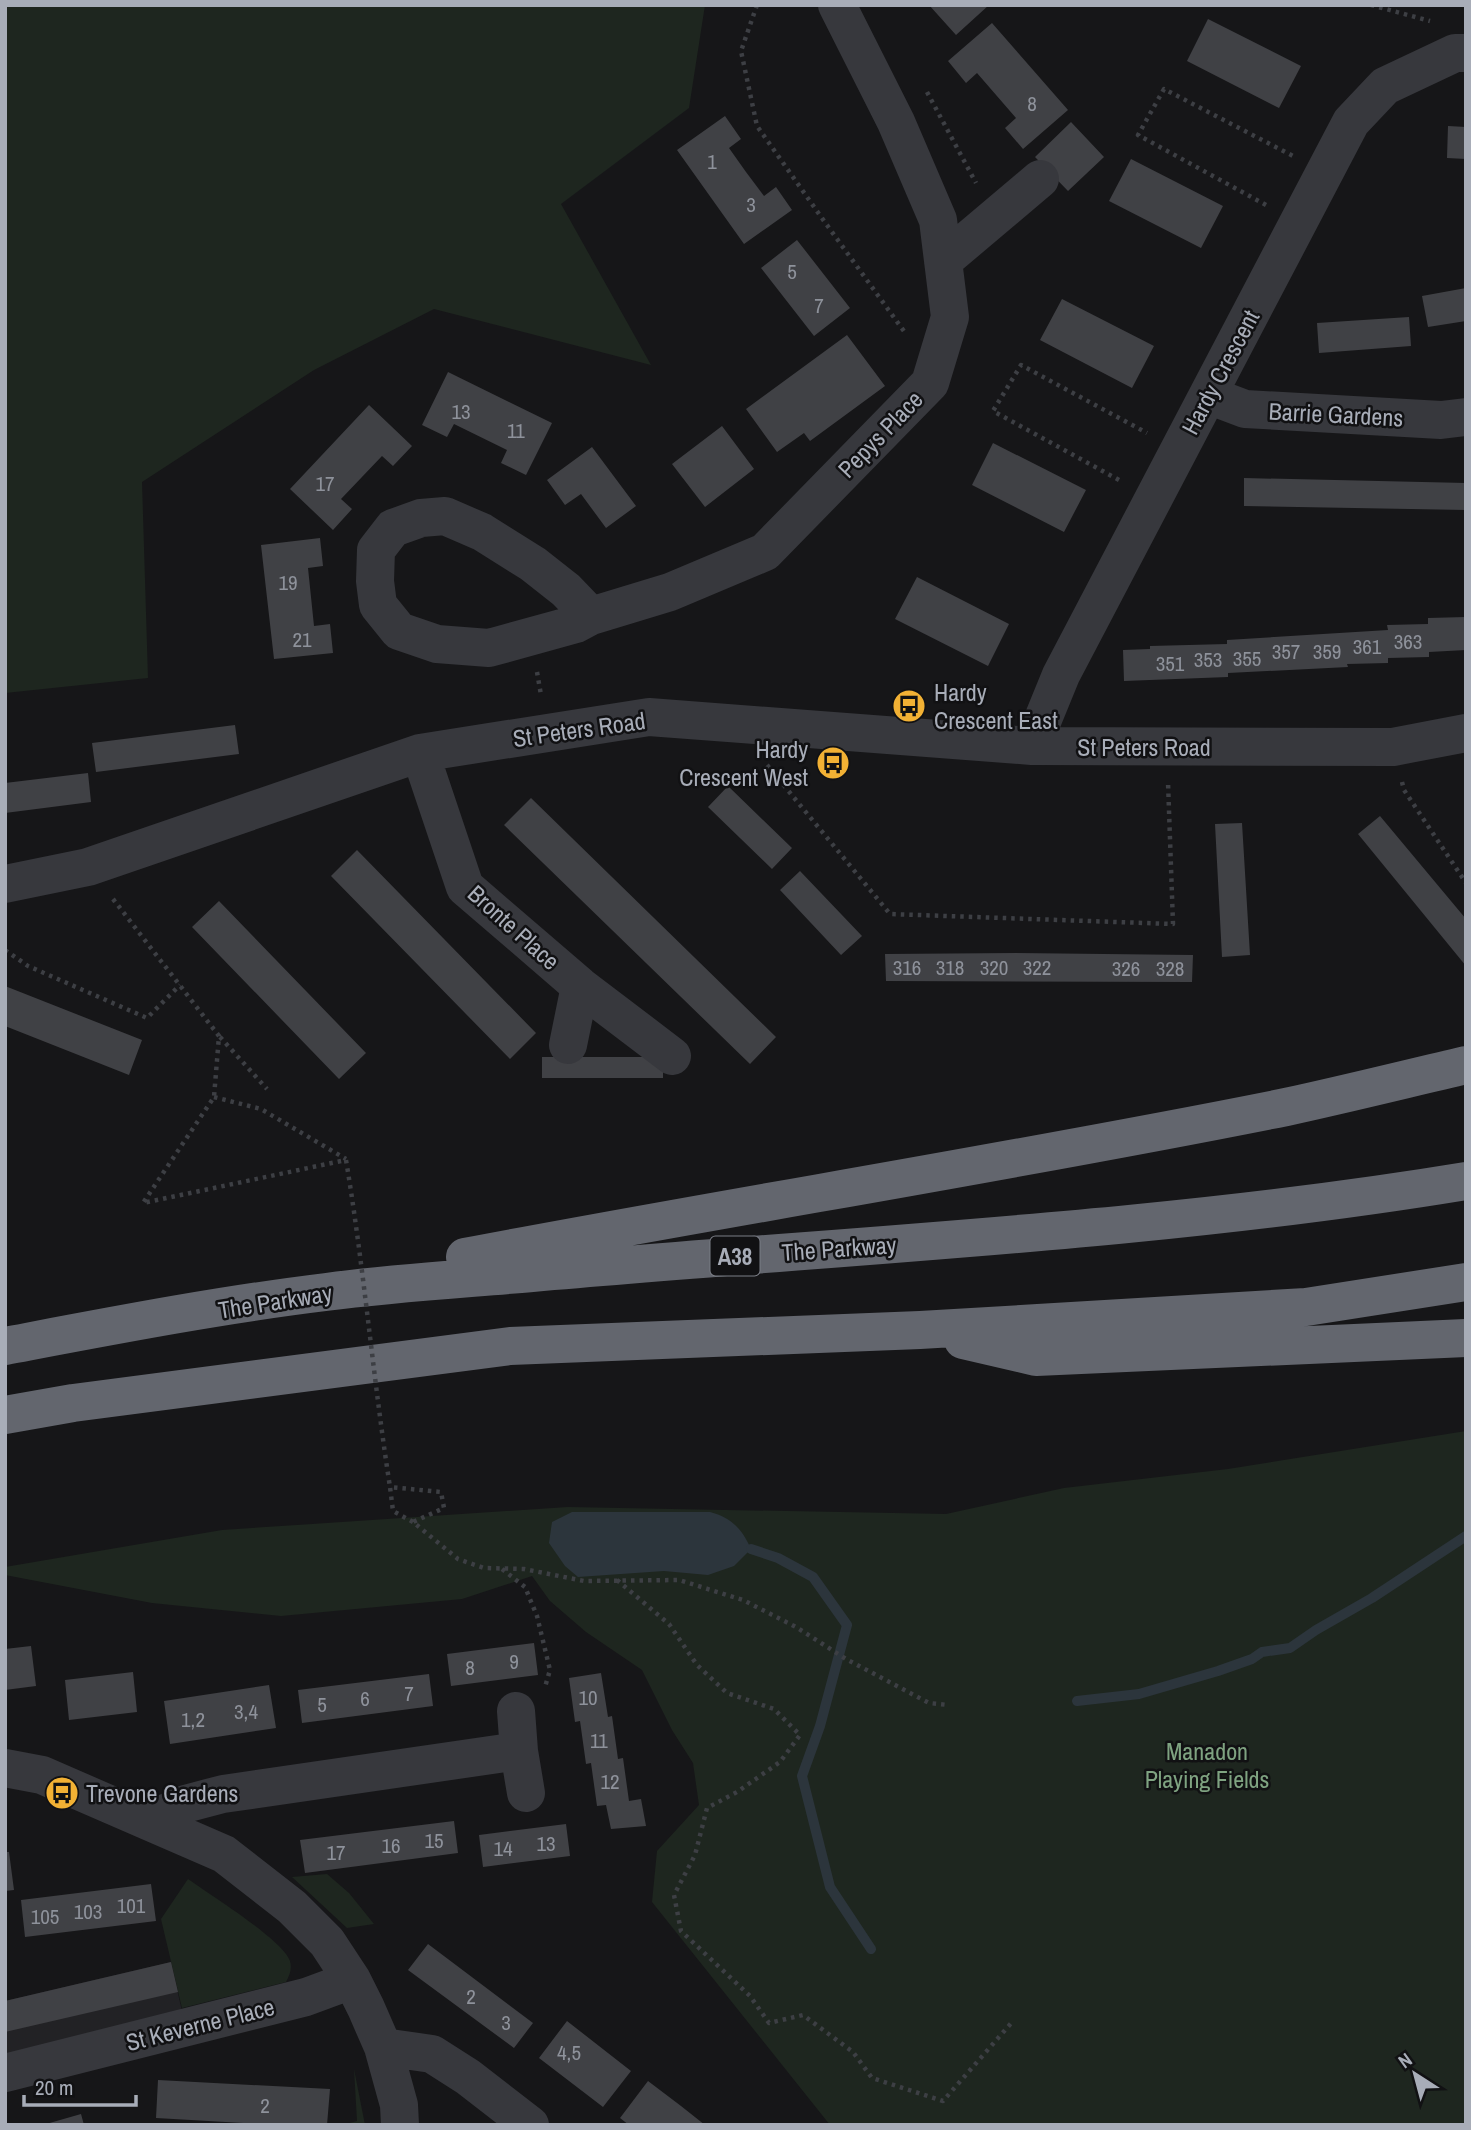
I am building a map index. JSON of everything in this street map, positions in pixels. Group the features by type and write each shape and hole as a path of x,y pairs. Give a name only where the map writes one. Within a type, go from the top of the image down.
{"highway":[{"name":"A38","path":"106,1327 678,1216 1260,1112 1466,1065"},
{"name":"The Parkway","path":"5,1346 326,1292 789,1251 1130,1225 1347,1200 1466,1181"},
{"path":"5,1415 74,1403 510,1346 920,1330 1306,1307 1466,1282"},
{"path":"920,1330 1036,1356 1466,1338"}],"street":[{"name":"Pepys Place","path":"591,616 566,590 533,564 482,532 445,516 421,518 393,528 376,550 378,605 399,631 438,643 489,648 576,624 591,616 670,592 765,552 930,383 950,317 938,220 896,122 837,5"},
{"name":"Hardy Crescent","path":"1032,746 1060,675 1351,122 1385,86 1455,53 1466,53"},
{"path":"943,261 1040,179"},
{"name":"Barrie Gardens","path":"1208,394 1245,409 1441,420 1466,417"},
{"name":"St Peters Road","path":"5,884 88,867 420,753 649,717 1032,746 1393,747 1466,733"},
{"name":"Bronte Place","path":"420,753 465,887 580,986 672,1056"},
{"path":"568,1045 580,986"},
{"path":"516,1711 526,1793"},
{"path":"148,1821 185,1804 223,1794 519,1751"},
{"path":"5,1768 42,1775 224,1854 292,1907 327,1942 352,1980 383,2047 399,2105 400,2125"},
{"name":"St Keverne Place","path":"5,2073 306,1997 352,1980"},
{"path":"383,2047 432,2054 468,2077 530,2125"}],"path":[{"path":"757,5 741,51 757,126 934,371"},
{"path":"1371,5 1433,22"},
{"path":"924,86 995,217"},
{"path":"1298,223 1138,135 1164,89 1324,173"},
{"path":"1153,499 993,411 1021,365 1179,450"},
{"path":"531,637 547,733"},
{"path":"733,723 890,914 1173,924 1167,747"},
{"path":"1393,747 1404,789 1466,883"},
{"path":"88,867 219,1036 267,1088"},
{"path":"5,950 28,966 147,1018 180,985"},
{"path":"219,1036 214,1097 143,1203 346,1160"},
{"path":"214,1097 261,1109 346,1160 359,1238 377,1406 393,1511 413,1522 458,1559 484,1568 524,1569 584,1581 679,1580 743,1600 929,1703 948,1705"},
{"path":"390,1487 441,1492 444,1508 413,1522"},
{"path":"502,1569 525,1587 545,1643 550,1670 547,1685 534,1702 516,1711"},
{"path":"617,1580 668,1623 696,1665 727,1693 774,1709 800,1735 780,1762 707,1808 695,1854 674,1895 681,1931 750,1996 769,2023 803,2015 853,2052 872,2078 943,2101 1013,2021"}],"shaded area":[{"path":"572,1512 710,1512 735,1525 751,1549 734,1566 708,1575 664,1571 578,1577 565,1566 549,1543 552,1522"},
{"path":"171,1962 183,2016 5,2054 5,2001"}],"green space":[{"path":"5,5 705,5 689,108 561,204 651,365 434,309 314,370 142,482 148,678 5,693"},
{"name":"Manadon Playing Fields","path":"1466,1431 1466,2125 830,2125 652,1902 657,1851 699,1805 693,1763 672,1730 642,1670 586,1632 550,1601 532,1576 462,1599 281,1616 152,1603 5,1575 5,1567 222,1530 568,1507 946,1514 1064,1488 1228,1469"},
{"path":"327,1874 349,1893 374,1924 347,1928 292,1877"},
{"path":"188,1879 274,1941 290,1961 290,1974 286,1982 182,2008 161,1919"},
{"path":"354,2069 365,2125 342,2125 357,2121"}],"building":[{"path":"929,5 989,5 956,35"},
{"path":"1208,19 1301,66 1279,108 1187,61"},
{"path":"992,23 1068,110 1023,149 1005,128 1016,118 977,73 966,83 948,61"},
{"path":"725,116 741,139 729,148 746,172 764,196 776,187 792,210 744,244 677,150"},
{"path":"1071,122 1104,157 1068,191 1035,157"},
{"path":"1448,126 1466,127 1466,159 1447,158"},
{"path":"1131,159 1223,206 1201,248 1109,201"},
{"path":"797,240 850,308 814,336 761,268"},
{"path":"1466,288 1466,321 1428,327 1422,296"},
{"path":"1062,299 1154,346 1132,388 1040,340"},
{"path":"1409,317 1411,346 1319,353 1317,323"},
{"path":"847,335 885,386 810,441 804,433 777,452 746,409"},
{"path":"448,372 552,423 526,475 501,463 507,450 454,424 447,437 422,425"},
{"path":"369,405 412,446 393,466 382,456 341,499 352,509 333,530 290,489"},
{"path":"722,426 754,469 705,507 672,464"},
{"path":"993,443 1086,490 1064,532 972,485"},
{"path":"592,447 636,506 606,528 581,494 565,505 547,480"},
{"path":"1244,478 1466,483 1466,510 1244,506"},
{"path":"320,538 323,566 308,568 314,626 330,624 333,653 274,659 261,545"},
{"path":"917,577 1009,624 988,666 895,619"},
{"path":"1466,617 1466,650 1429,652 1429,657 1388,658 1388,663 1347,664 1348,667 1228,673 1228,677 1124,681 1123,650 1150,649 1150,646 1227,644 1227,640 1388,630 1387,625 1428,624 1428,618"},
{"path":"235,725 239,754 96,772 92,743"},
{"path":"88,773 91,802 5,813 5,783"},
{"path":"728,786 792,848 772,869 708,807"},
{"path":"531,798 776,1037 750,1064 504,825"},
{"path":"1380,816 1466,919 1466,966 1358,834"},
{"path":"1242,823 1250,955 1222,957 1215,824"},
{"path":"357,850 536,1033 510,1059 331,876"},
{"path":"800,871 862,936 841,955 780,890"},
{"path":"219,901 366,1053 339,1079 192,927"},
{"path":"885,954 1193,955 1192,982 886,981"},
{"path":"5,986 142,1040 129,1075 5,1026"},
{"path":"542,1057 663,1057 663,1078 542,1078"},
{"path":"534,1643 538,1675 451,1686 447,1654"},
{"path":"31,1646 36,1686 5,1690 5,1649"},
{"path":"133,1672 137,1712 69,1720 65,1680"},
{"path":"601,1673 608,1717 612,1716 618,1759 623,1758 629,1801 641,1799 646,1826 611,1829 606,1805 597,1806 591,1763 586,1764 580,1721 575,1722 569,1678"},
{"path":"429,1674 433,1706 302,1723 298,1690"},
{"path":"269,1685 276,1728 170,1744 164,1701"},
{"path":"454,1821 458,1853 305,1873 300,1840"},
{"path":"566,1824 570,1856 483,1867 479,1835"},
{"path":"5,1852 9,1852 14,1890 5,1891"},
{"path":"151,1884 156,1921 25,1937 21,1900"},
{"path":"428,1944 533,2023 514,2048 408,1970"},
{"path":"171,1962 178,1992 5,2032 5,2001"},
{"path":"567,2021 631,2071 603,2107 539,2058"},
{"path":"158,2080 330,2089 327,2125 156,2118"},
{"path":"648,2081 705,2125 629,2125 620,2118"},
{"path":"81,2114 84,2125 46,2125 46,2124"}],"waterway":[{"path":"1077,1701 1139,1694 1218,1671 1252,1659 1262,1652 1290,1648 1466,1536"},
{"path":"751,1549 778,1558 813,1577 847,1625 820,1726 802,1776 830,1887 871,1949"}],"place":[{"name":"Hardy Crescent East","path":"909,706"},
{"name":"Hardy Crescent West","path":"833,763"},
{"name":"Trevone Gardens","path":"62,1793"}]}
